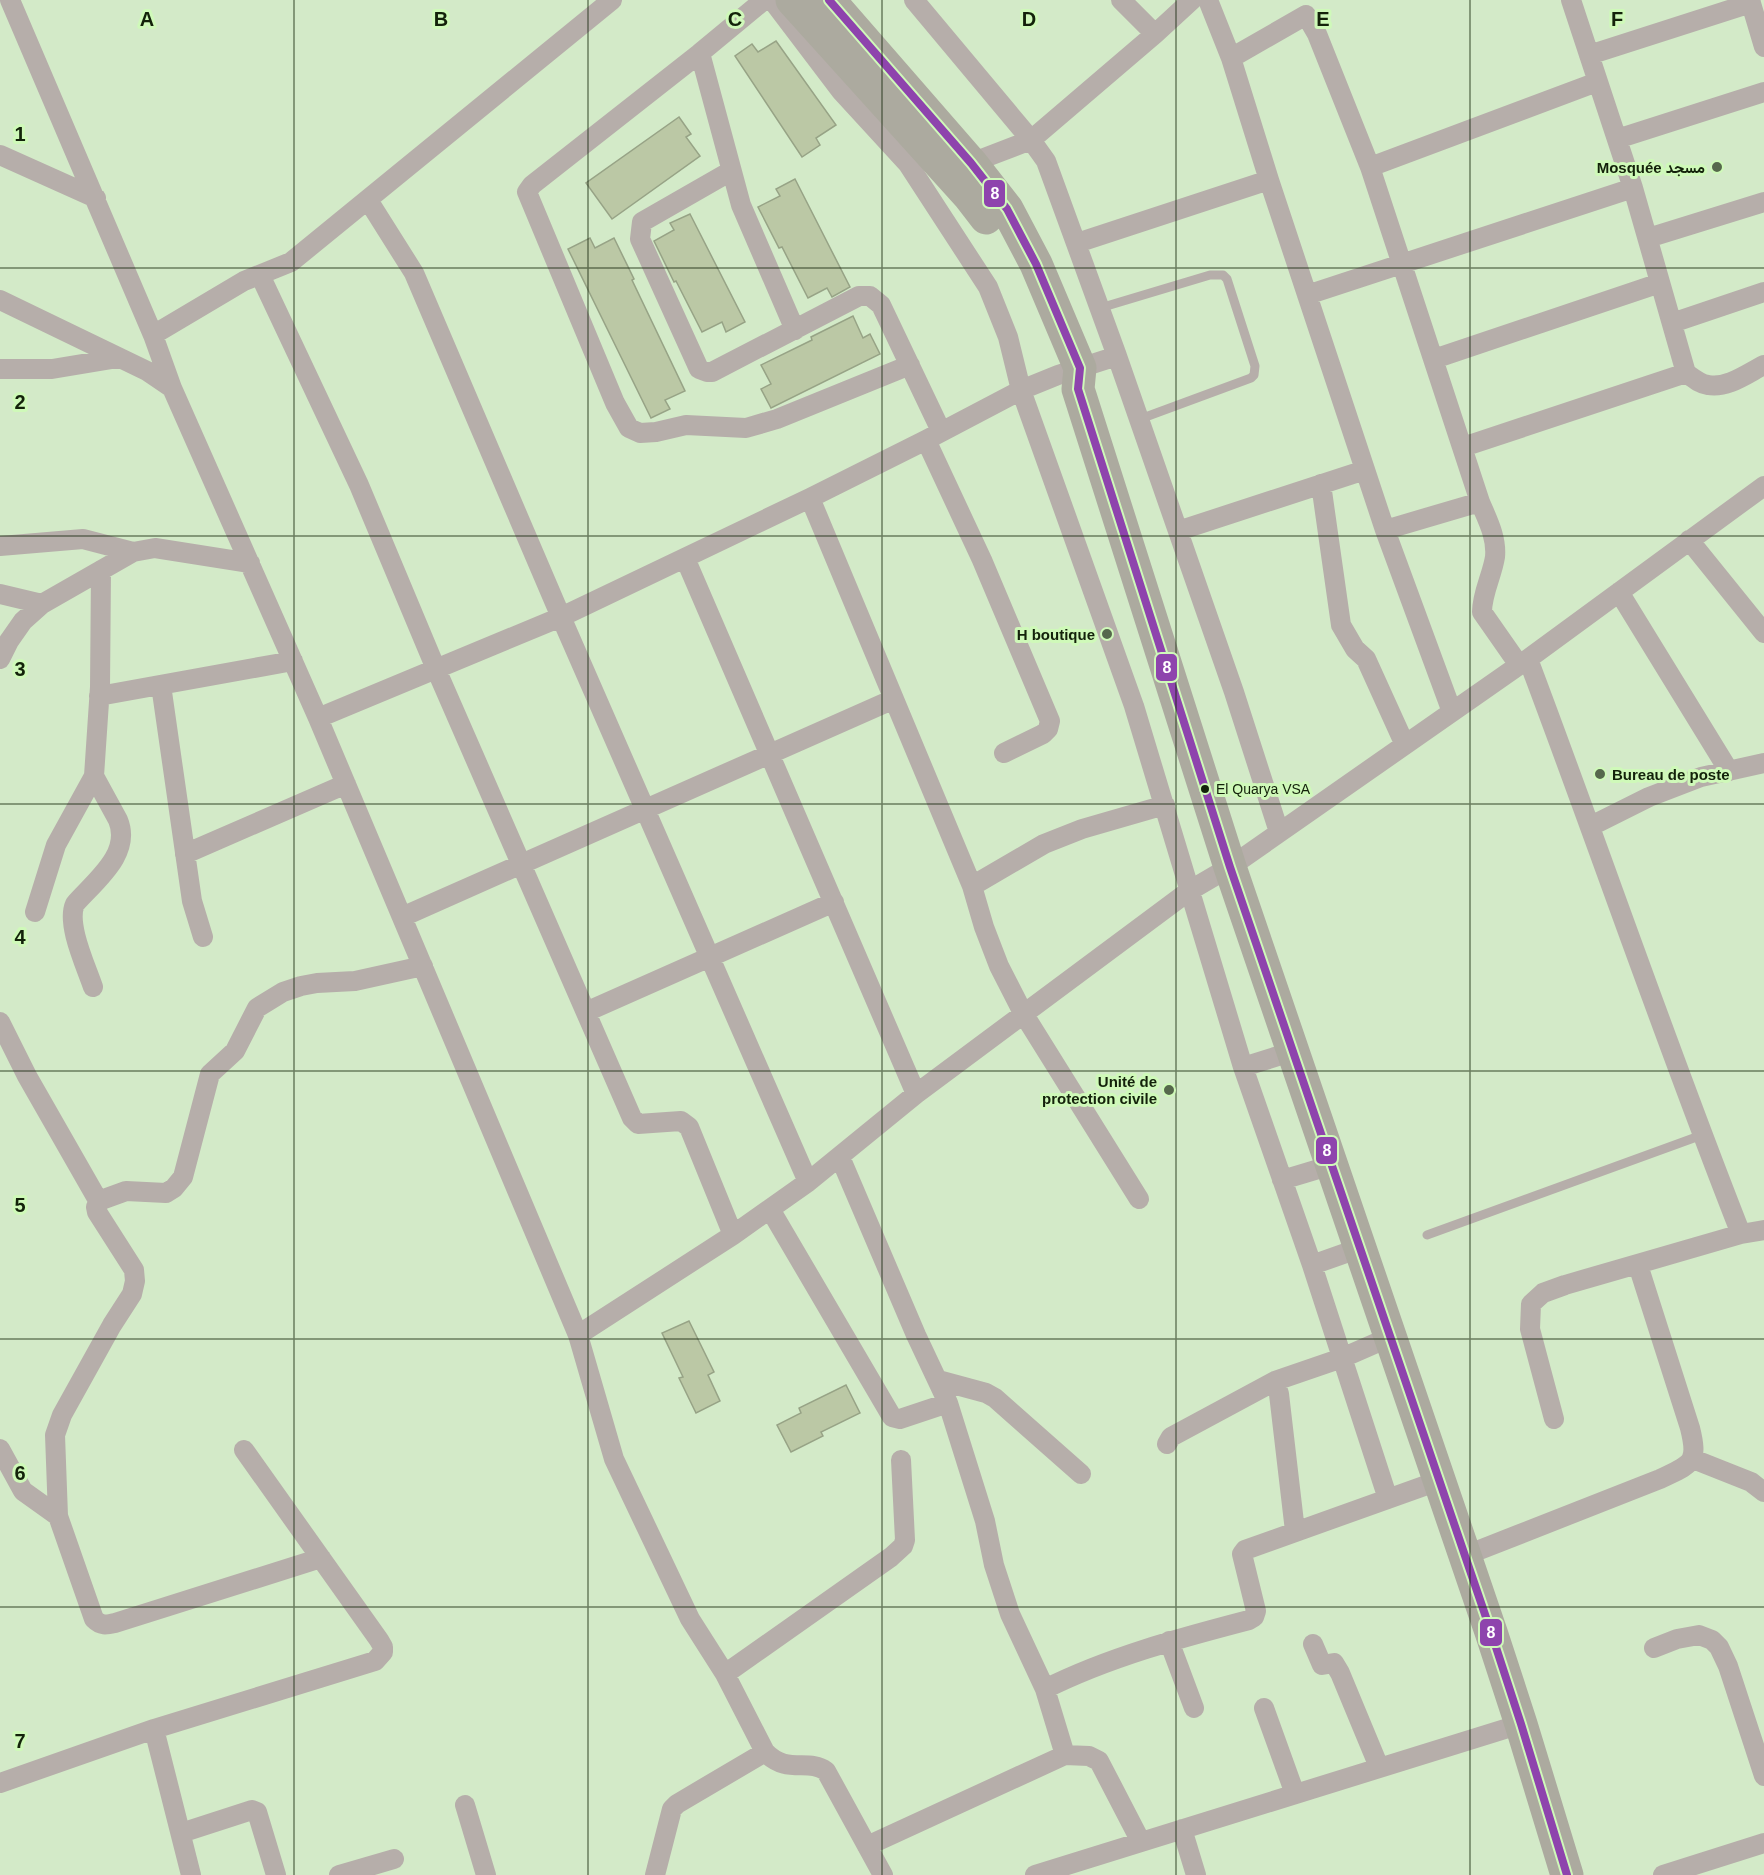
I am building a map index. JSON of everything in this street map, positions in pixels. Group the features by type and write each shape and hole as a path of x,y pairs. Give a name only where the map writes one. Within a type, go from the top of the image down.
{"highway":[{"path":"792,0 988,220 1072,377"},
{"path":"829,0 971,163 1006,209 1036,264 1230,867 1521,1724 1567,1875"}],"street":[{"path":"10,0 96,198 153,335 172,388 318,718 578,1335 614,1460 690,1619 725,1674 765,1752 779,1762 798,1767 820,1767 826,1771 883,1875"},
{"path":"153,335 244,281 291,262 612,0"},
{"path":"764,0 532,185 527,192 615,403 629,428 634,431 646,433 686,425 746,428 777,419 910,365"},
{"path":"772,0 841,91 908,164 988,287 1008,337 1021,390 1134,706 1243,1067 1312,1265 1388,1499"},
{"path":"914,0 1046,161 1140,419 1234,692 1279,832"},
{"path":"1121,0 1155,34"},
{"path":"971,163 1031,140 1192,0"},
{"path":"1208,0 1232,58 1269,180 1385,530 1452,712"},
{"path":"1571,0 1633,188 1686,373 1710,386 1730,382 1764,365"},
{"path":"1589,56 1750,2 1764,47"},
{"path":"1232,58 1304,8 1317,34 1370,167 1480,502 1493,533 1495,557 1482,612 1524,662 1591,826 1702,1135 1741,1234"},
{"path":"700,53 741,205 795,330"},
{"path":"1370,167 1598,82"},
{"path":"1617,140 1764,92"},
{"path":"0,155 96,198"},
{"path":"730,171 642,222 639,230 640,240 699,369 712,372 859,296 870,296 881,305 910,365 934,436 982,560 1050,721 1048,729 1043,734 1004,753"},
{"path":"1077,243 1269,180"},
{"path":"1307,295 1633,188"},
{"path":"368,200 414,273 561,617 808,1182"},
{"path":"1648,238 1764,202"},
{"path":"260,275 359,485 436,669 634,1121 638,1124 681,1121 689,1127 733,1235"},
{"path":"1434,358 1660,284"},
{"path":"1672,323 1764,292"},
{"path":"0,300 147,371 172,388"},
{"path":"318,718 561,617 810,498 1021,390 1072,377 1117,356"},
{"path":"0,369 52,369 118,358"},
{"path":"1463,447 1686,373"},
{"path":"1178,531 1365,470"},
{"path":"1321,484 1341,625 1355,649 1366,659 1405,745"},
{"path":"578,1335 733,1235 808,1182 916,1094 1189,891 1230,867 1524,662 1764,486"},
{"path":"810,498 972,886 999,966 1023,1013 1139,1199"},
{"path":"1385,530 1480,502"},
{"path":"0,546 83,539 133,552"},
{"path":"1689,540 1764,633"},
{"path":"0,658 23,621 42,604 133,552 155,548 250,563"},
{"path":"685,558 916,1094"},
{"path":"35,912 56,845 94,776 99,696 101,570"},
{"path":"1619,592 1729,771"},
{"path":"0,594 42,604"},
{"path":"99,696 293,661"},
{"path":"161,685 192,901 203,937"},
{"path":"402,917 894,699"},
{"path":"1591,826 1650,797 1701,777 1764,763"},
{"path":"93,987 73,927 72,910 117,856 121,838 121,827 118,820 94,776"},
{"path":"185,854 346,784"},
{"path":"972,886 1044,844 1082,829 1164,806"},
{"path":"586,1012 834,902"},
{"path":"321,1558 106,1625 99,1624 94,1619 58,1516 55,1435 57,1424 112,1325 132,1294 135,1281 134,1270 97,1212 96,1207 99,1202 126,1191 166,1193 179,1183 183,1176 210,1074 235,1051 257,1008 262,1004 283,992 301,986 355,981 423,966"},
{"path":"0,1022 27,1076 99,1202"},
{"path":"1243,1067 1294,1051"},
{"path":"840,1157 916,1335 948,1403 985,1521 994,1565 1010,1614 1045,1689 1065,1755"},
{"path":"1282,1180 1332,1165"},
{"path":"770,1209 892,1417 900,1419 948,1403"},
{"path":"1554,1419 1530,1329 1531,1304 1543,1293 1587,1278 1741,1234 1764,1230"},
{"path":"1312,1265 1360,1248"},
{"path":"1464,1556 1660,1479 1688,1465 1693,1459 1695,1450 1689,1428 1638,1265"},
{"path":"1167,1444 1171,1437 1275,1381 1342,1358 1390,1337"},
{"path":"938,1380 986,1393 995,1398 1081,1474"},
{"path":"1275,1381 1279,1394 1295,1531"},
{"path":"0,1449 23,1491 58,1516"},
{"path":"0,1783 154,1729 375,1661 380,1657 383,1647 379,1640 244,1450"},
{"path":"1693,1459 1751,1482 1764,1492"},
{"path":"725,1674 891,1557 903,1546 906,1529 901,1460"},
{"path":"1045,1689 1079,1673 1169,1641 1254,1617 1256,1611 1242,1554 1245,1550 1438,1481"},
{"path":"1654,1648 1677,1639 1699,1635 1712,1640 1719,1647 1764,1776"},
{"path":"1169,1641 1194,1708"},
{"path":"1313,1644 1322,1665 1334,1663 1340,1673 1380,1767"},
{"path":"1264,1708 1294,1794"},
{"path":"1035,1875 1521,1724"},
{"path":"154,1729 191,1875"},
{"path":"656,1875 672,1809 765,1752"},
{"path":"867,1846 1065,1755 1089,1756 1099,1761 1141,1842"},
{"path":"465,1805 486,1875"},
{"path":"181,1833 252,1810 257,1812 276,1875"},
{"path":"1182,1828 1196,1875"},
{"path":"1663,1875 1764,1844"},
{"path":"339,1875 394,1859"}],"lane":[{"path":"1100,308 1210,275 1223,275 1227,279 1255,366 1254,375 1140,419"},
{"path":"1427,1234 1702,1135"}],"building":[{"path":"776,41 836,125 816,138 820,145 802,157 735,56 752,44 758,52"},
{"path":"679,117 691,134 686,137 700,156 612,219 586,183"},
{"path":"795,179 850,287 832,297 827,288 808,298 758,207 780,196 776,189"},
{"path":"690,214 745,322 726,332 722,322 702,332 654,241 674,230 670,223"},
{"path":"590,238 595,248 614,238 685,391 665,400 670,409 651,418 568,249"},
{"path":"853,316 863,338 870,334 880,354 771,408 761,389 771,384 761,365 812,340 811,337"},
{"path":"689,1321 714,1372 708,1375 720,1401 696,1413 679,1378 683,1377 662,1333"},
{"path":"846,1385 860,1413 821,1432 823,1436 791,1452 777,1425 801,1413 799,1408"}],"transit line":[{"name":"8","path":"829,0 971,163 1007,209 1036,264 1080,368 1078,389 1230,867 1491,1632 1567,1875"}],"place":[{"name":"Mosquée مسجد","path":"1717,167"},
{"name":"H boutique","path":"1107,634"},
{"name":"Bureau de poste","path":"1600,774"},
{"name":"El Quarya VSA","path":"1205,789"},
{"name":"Unité de protection civile","path":"1169,1090"}]}
